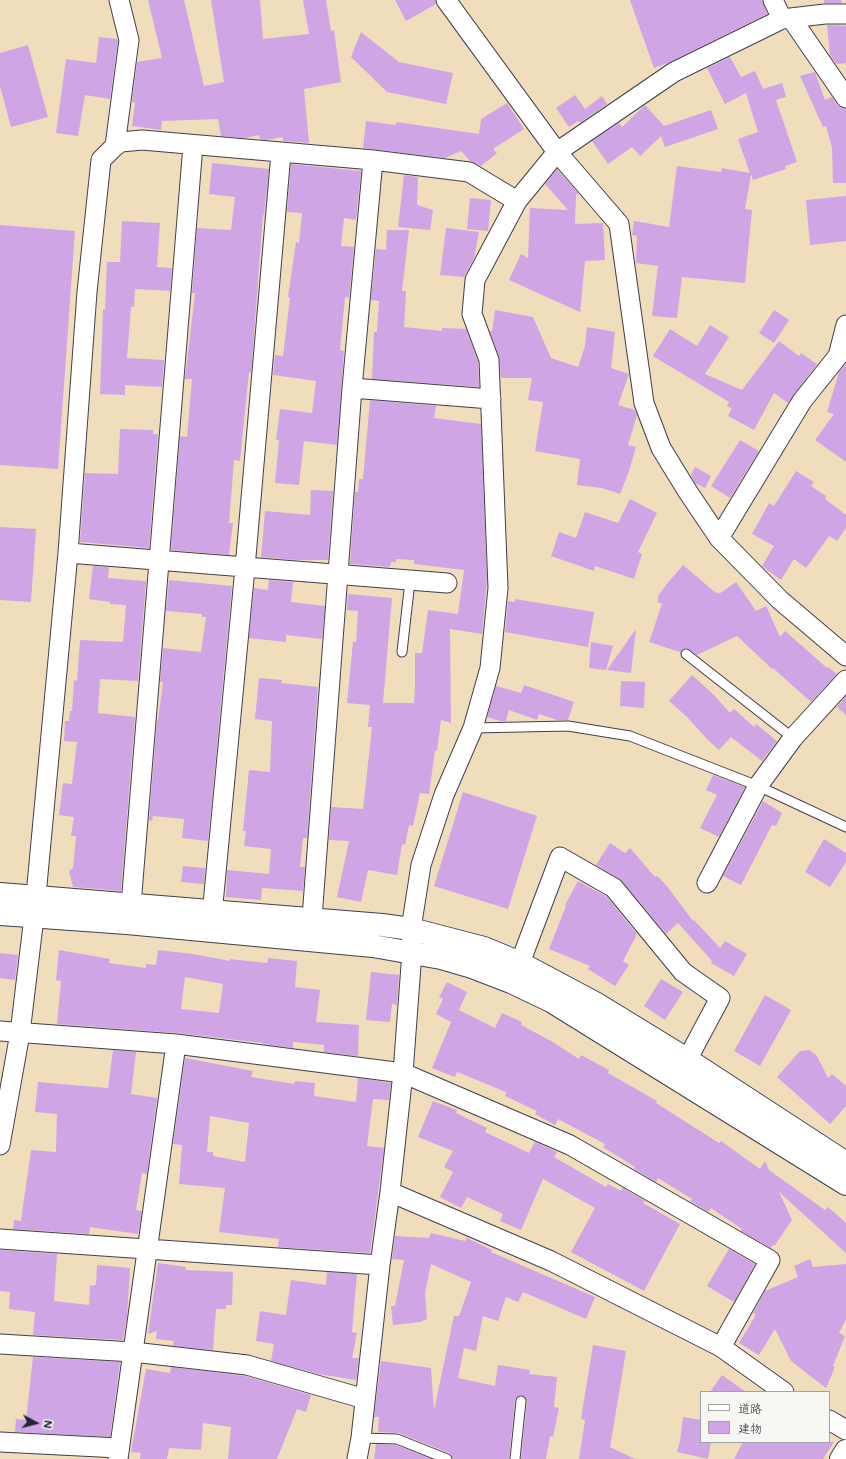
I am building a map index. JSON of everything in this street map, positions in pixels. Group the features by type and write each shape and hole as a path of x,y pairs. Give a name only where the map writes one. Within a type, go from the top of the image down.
{"street":[{"path":"115,146 129,40 120,0"},
{"path":"446,0 557,152 619,224 644,403 661,448 688,492 720,538 780,600 846,656"},
{"path":"773,0 846,98"},
{"path":"357,1459 361,1438 403,1073 412,952 411,929 421,865 444,795 473,728 490,668 498,588 491,399 489,360 472,314 475,280 516,200 557,152 674,72 786,19 825,14 846,14"},
{"path":"1,1136 20,1033 34,907 68,553 87,292 101,160 121,142 142,140 373,160 469,172 516,200"},
{"path":"131,905 193,145"},
{"path":"212,921 245,568 281,153"},
{"path":"312,918 352,388 373,160"},
{"path":"720,538 802,401 838,356 846,325"},
{"path":"352,388 491,399"},
{"path":"68,553 447,583"},
{"path":"707,883 758,786 793,738 846,680"},
{"path":"520,962 560,857 614,888 683,972 720,998 677,1079"},
{"path":"0,894 34,907 212,921 312,918 411,929 484,948 520,962 595,1003 688,1060 846,1163"},
{"path":"0,914 34,907 131,905 212,921 412,952 441,958 472,967 511,982 551,1001 846,1184"},
{"path":"0,1031 176,1044 403,1073 570,1145 770,1260 721,1348"},
{"path":"0,1442 118,1454 176,1044"},
{"path":"390,1192 551,1261 721,1348 783,1391"},
{"path":"0,1239 380,1265"},
{"path":"0,1344 132,1352 210,1359 247,1365 365,1399"},
{"path":"830,1421 846,1430"},
{"path":"841,1459 846,1451"}],"lane":[{"path":"402,652 410,581"},
{"path":"686,654 793,738"},
{"path":"473,728 568,726 630,736 758,786 846,827"},
{"path":"515,1459 521,1401"},
{"path":"361,1438 397,1440 447,1459"}],"building":[{"path":"148,0 184,0 204,86 224,82 211,0 260,0 263,39 309,34 303,0 326,0 331,31 334,30 341,82 304,89 309,143 283,141 283,137 266,140 260,139 259,135 245,138 221,136 218,119 162,121 161,130 132,126 135,102 132,102 137,62 162,58"},
{"path":"395,0 435,0 436,4 406,21"},
{"path":"630,0 762,0 767,14 668,63 654,68"},
{"path":"824,0 841,0 842,3 824,3"},
{"path":"827,25 846,26 846,63 836,64 830,55"},
{"path":"361,32 399,62 453,73 446,104 387,92 351,57"},
{"path":"99,37 117,39 118,41 110,99 85,95 78,136 56,133 66,59 96,63"},
{"path":"28,45 48,117 11,127 0,86 0,53"},
{"path":"730,57 741,77 755,71 763,89 782,83 786,97 776,100 797,162 785,166 786,169 753,180 751,174 745,209 752,210 745,283 682,277 677,318 652,316 658,266 636,263 637,236 632,235 634,221 669,227 677,166 721,172 722,168 750,173 738,139 758,132 746,93 725,104 707,68"},
{"path":"815,72 825,100 832,97 837,105 846,109 846,183 833,183 832,148 826,126 823,127 800,76"},
{"path":"575,95 585,109 602,96 607,104 580,123 578,121 569,127 556,108"},
{"path":"507,103 524,129 493,149 497,153 481,166 470,161 461,151 445,158 363,148 366,121 396,125 396,122 479,134 481,119"},
{"path":"645,105 664,126 711,110 718,129 665,147 661,136 640,156 632,147 608,164 592,141 619,123 622,127"},
{"path":"212,163 269,169 263,215 251,373 249,372 240,461 234,460 229,523 233,523 229,555 171,550 180,436 187,437 192,379 185,379 195,293 192,293 197,228 231,230 235,197 209,194"},
{"path":"291,164 361,171 356,220 344,218 341,246 354,247 349,298 345,297 340,350 344,351 337,445 304,441 299,485 275,483 279,440 276,440 280,409 312,413 316,381 273,375 275,355 283,356 290,298 288,297 296,242 299,243 302,213 287,212"},
{"path":"557,169 578,193 576,195 575,224 603,223 605,260 585,261 580,312 509,280 521,254 528,258 530,208 568,210 545,184"},
{"path":"404,175 418,177 417,205 433,210 430,230 398,227"},
{"path":"846,196 846,241 810,245 806,200"},
{"path":"470,198 491,200 488,231 467,229"},
{"path":"122,221 160,223 157,267 172,268 170,291 135,289 134,307 131,307 127,358 164,360 162,387 125,385 125,395 100,394 103,309 105,310 107,262 120,262"},
{"path":"0,225 75,231 58,469 0,465"},
{"path":"446,228 479,232 474,258 464,277 440,275"},
{"path":"387,230 409,230 402,291 406,291 404,327 442,331 442,328 466,329 478,362 479,387 372,379 374,332 377,332 379,301 371,300 376,249 386,250"},
{"path":"495,310 533,317 551,358 578,367 585,346 587,327 615,332 611,368 629,374 618,405 635,410 637,415 628,445 636,447 620,494 602,488 577,485 580,459 535,451 543,402 528,400 532,378 501,378 499,356 490,331 492,331"},
{"path":"774,310 789,320 774,343 759,333"},
{"path":"710,325 729,337 705,374 742,390 779,341 799,356 801,353 817,364 788,403 774,393 754,430 728,416 732,408 727,406 729,402 653,356 670,329 697,346"},
{"path":"846,364 846,462 815,440 834,414 827,412 839,372"},
{"path":"370,400 436,406 434,418 481,424 487,580 482,634 450,629 451,723 441,720 429,794 420,793 413,826 409,825 405,845 402,844 397,875 368,870 361,902 337,897 349,841 329,840 331,807 363,809 372,727 368,727 370,705 347,703 353,642 356,642 358,611 347,610 348,594 392,598 383,703 414,703 415,653 422,653 428,610 458,614 464,570 414,564 414,560 396,559 396,562 391,562 390,567 350,564 355,492 358,492 359,479 363,479"},
{"path":"120,429 153,430 153,434 158,434 149,548 80,542 85,473 118,474"},
{"path":"740,440 759,451 730,498 711,486"},
{"path":"695,467 711,476 705,488 695,483 691,475"},
{"path":"796,471 814,482 811,486 826,496 825,499 846,515 846,528 837,541 829,536 806,568 794,559 781,580 762,566 774,546 752,534 769,503 774,506"},
{"path":"311,490 333,491 328,560 296,560 261,557 265,511 310,515"},
{"path":"630,499 657,513 638,552 642,554 634,579 595,566 594,571 551,556 559,532 576,538 585,512 618,523"},
{"path":"0,527 36,529 31,602 0,600"},
{"path":"683,565 719,594 736,582 756,611 766,606 780,637 785,631 827,668 828,667 837,674 811,702 773,668 772,669 737,636 697,655 687,648 680,652 649,642 662,604 658,602 658,596"},
{"path":"93,566 109,567 108,578 146,581 138,681 100,679 98,713 135,717 121,891 73,887 69,871 73,868 76,836 71,836 74,817 59,815 63,783 72,784 77,742 64,741 65,721 69,721 70,711 72,711 74,680 77,681 80,640 123,642 126,605 110,604 110,602 89,599"},
{"path":"169,580 232,586 208,841 182,838 184,819 153,816 152,821 149,820 157,720 163,682 160,682 163,648 201,652 206,617 202,617 202,614 166,611"},
{"path":"269,580 293,582 291,602 325,606 322,639 286,635 286,642 249,638 254,588 268,590"},
{"path":"515,599 594,612 588,647 505,632 508,601 515,602"},
{"path":"636,629 631,673 607,670"},
{"path":"591,642 613,646 606,670 589,668"},
{"path":"692,675 714,695 730,713 734,709 754,727 756,724 777,741 762,761 731,737 719,750 669,701"},
{"path":"259,678 282,680 281,683 318,687 307,838 303,838 300,867 305,867 303,891 262,888 261,900 226,897 227,870 269,874 271,849 244,846 246,831 243,831 249,770 270,772 272,721 255,719"},
{"path":"621,681 645,682 644,708 620,706"},
{"path":"524,685 574,702 568,720 557,720 539,714 537,720 509,710 506,721 500,721 487,717 496,686 521,693"},
{"path":"846,696 846,715 837,707"},
{"path":"713,775 745,787 719,837 700,828 717,795 706,790"},
{"path":"463,792 537,816 508,909 434,886"},
{"path":"763,801 782,813 776,826 772,825 741,885 723,876"},
{"path":"824,839 846,853 846,862 830,887 805,872"},
{"path":"610,843 625,853 630,848 655,877 657,876 666,885 693,921 694,920 720,948 725,941 747,954 734,976 711,963 712,961 678,923 666,934 622,881 596,865"},
{"path":"183,866 205,868 204,884 181,882"},
{"path":"578,881 607,897 637,934 623,961 629,965 615,986 588,969 590,966 549,949 566,906 565,905"},
{"path":"59,950 110,959 109,963 146,968 146,964 156,965 158,950 193,954 230,961 230,959 267,963 268,958 297,961 295,987 320,990 316,1022 359,1025 358,1056 324,1052 324,1045 293,1042 293,1048 177,1033 57,1024 61,981 56,980","holes":["185,977 223,984 219,1013 181,1009"]},
{"path":"0,953 18,955 15,980 0,978"},
{"path":"371,972 399,975 397,1005 392,1004 390,1022 366,1020"},
{"path":"661,979 683,992 665,1020 644,1006"},
{"path":"447,982 467,992 459,1010 495,1028 502,1013 522,1022 521,1025 551,1041 579,1059 581,1055 609,1070 608,1073 657,1101 656,1103 719,1143 721,1141 760,1169 765,1161 769,1170 825,1210 828,1207 846,1223 846,1253 779,1192 792,1220 775,1245 771,1248 741,1231 742,1229 711,1208 708,1212 690,1201 692,1199 658,1178 656,1182 634,1169 635,1167 603,1147 605,1144 558,1119 555,1125 535,1114 537,1111 505,1096 506,1092 457,1072 455,1077 432,1068 451,1022 436,1014 443,999 439,997"},
{"path":"765,995 791,1010 760,1066 734,1051"},
{"path":"113,1050 136,1052 131,1094 157,1098 147,1174 142,1173 136,1210 142,1211 138,1234 90,1227 89,1234 13,1229 14,1220 21,1221 31,1150 56,1152 57,1114 35,1112 38,1082 108,1088"},
{"path":"809,1050 817,1056 828,1078 832,1074 846,1086 846,1106 830,1124 777,1077 800,1051"},
{"path":"185,1058 253,1071 251,1077 294,1084 295,1081 315,1083 314,1096 356,1102 358,1078 391,1083 389,1100 373,1099 367,1146 384,1148 370,1253 278,1247 279,1239 219,1232 225,1188 179,1184 182,1145 173,1144","holes":["210,1116 249,1123 245,1162 213,1156 213,1152 207,1152"]},
{"path":"433,1101 457,1110 456,1113 487,1128 485,1132 529,1153 535,1142 557,1152 554,1157 606,1187 608,1184 621,1191 623,1188 645,1201 643,1203 680,1224 644,1291 571,1252 595,1208 543,1179 521,1230 500,1221 503,1214 467,1197 461,1208 440,1197 453,1172 444,1167 453,1151 418,1137"},
{"path":"431,1233 465,1241 467,1238 492,1250 491,1252 595,1297 586,1319 523,1292 518,1302 506,1297 498,1321 483,1316 476,1351 464,1348 458,1378 495,1386 498,1365 530,1370 529,1374 557,1377 554,1407 559,1408 553,1437 550,1436 546,1459 521,1459 527,1402 526,1398 522,1395 518,1396 515,1400 509,1459 453,1459 449,1453 399,1433 378,1432 379,1417 374,1417 381,1361 431,1368 434,1410 454,1316 459,1316 471,1282 431,1264 425,1293 427,1319 420,1322 393,1325 391,1306 395,1306 404,1260 392,1259 395,1236 429,1238"},
{"path":"729,1249 755,1264 734,1302 707,1286"},
{"path":"0,1250 57,1254 54,1301 89,1305 90,1286 96,1285 97,1265 130,1268 127,1317 123,1340 33,1335 35,1312 9,1309 10,1292 0,1291"},
{"path":"810,1259 813,1267 846,1264 846,1319 839,1333 845,1336 833,1366 835,1367 826,1388 791,1361 775,1329 759,1355 739,1343 756,1315 753,1313 765,1291 798,1277 794,1266"},
{"path":"158,1263 186,1267 186,1270 233,1272 232,1305 226,1305 226,1309 216,1309 213,1350 173,1346 174,1341 156,1339 157,1331 148,1334"},
{"path":"327,1272 357,1274 352,1332 357,1333 352,1358 359,1358 356,1380 318,1374 271,1361 274,1344 256,1341 260,1311 286,1314 291,1280 326,1285"},
{"path":"593,1345 626,1351 610,1447 635,1459 579,1459 585,1420 581,1419"},
{"path":"33,1357 120,1362 110,1437 15,1432 16,1419 26,1420"},
{"path":"171,1367 245,1376 311,1395 306,1412 297,1409 277,1459 228,1459 231,1427 203,1423 201,1450 169,1448 167,1459 140,1459 141,1453 131,1452 146,1369 170,1373"},
{"path":"722,1375 745,1391 711,1391"},
{"path":"683,1417 700,1420 700,1443 711,1443 708,1459 677,1452"},
{"path":"834,1442 823,1459 734,1459 742,1443"},
{"path":"376,1444 396,1445 431,1459 374,1459"}]}
